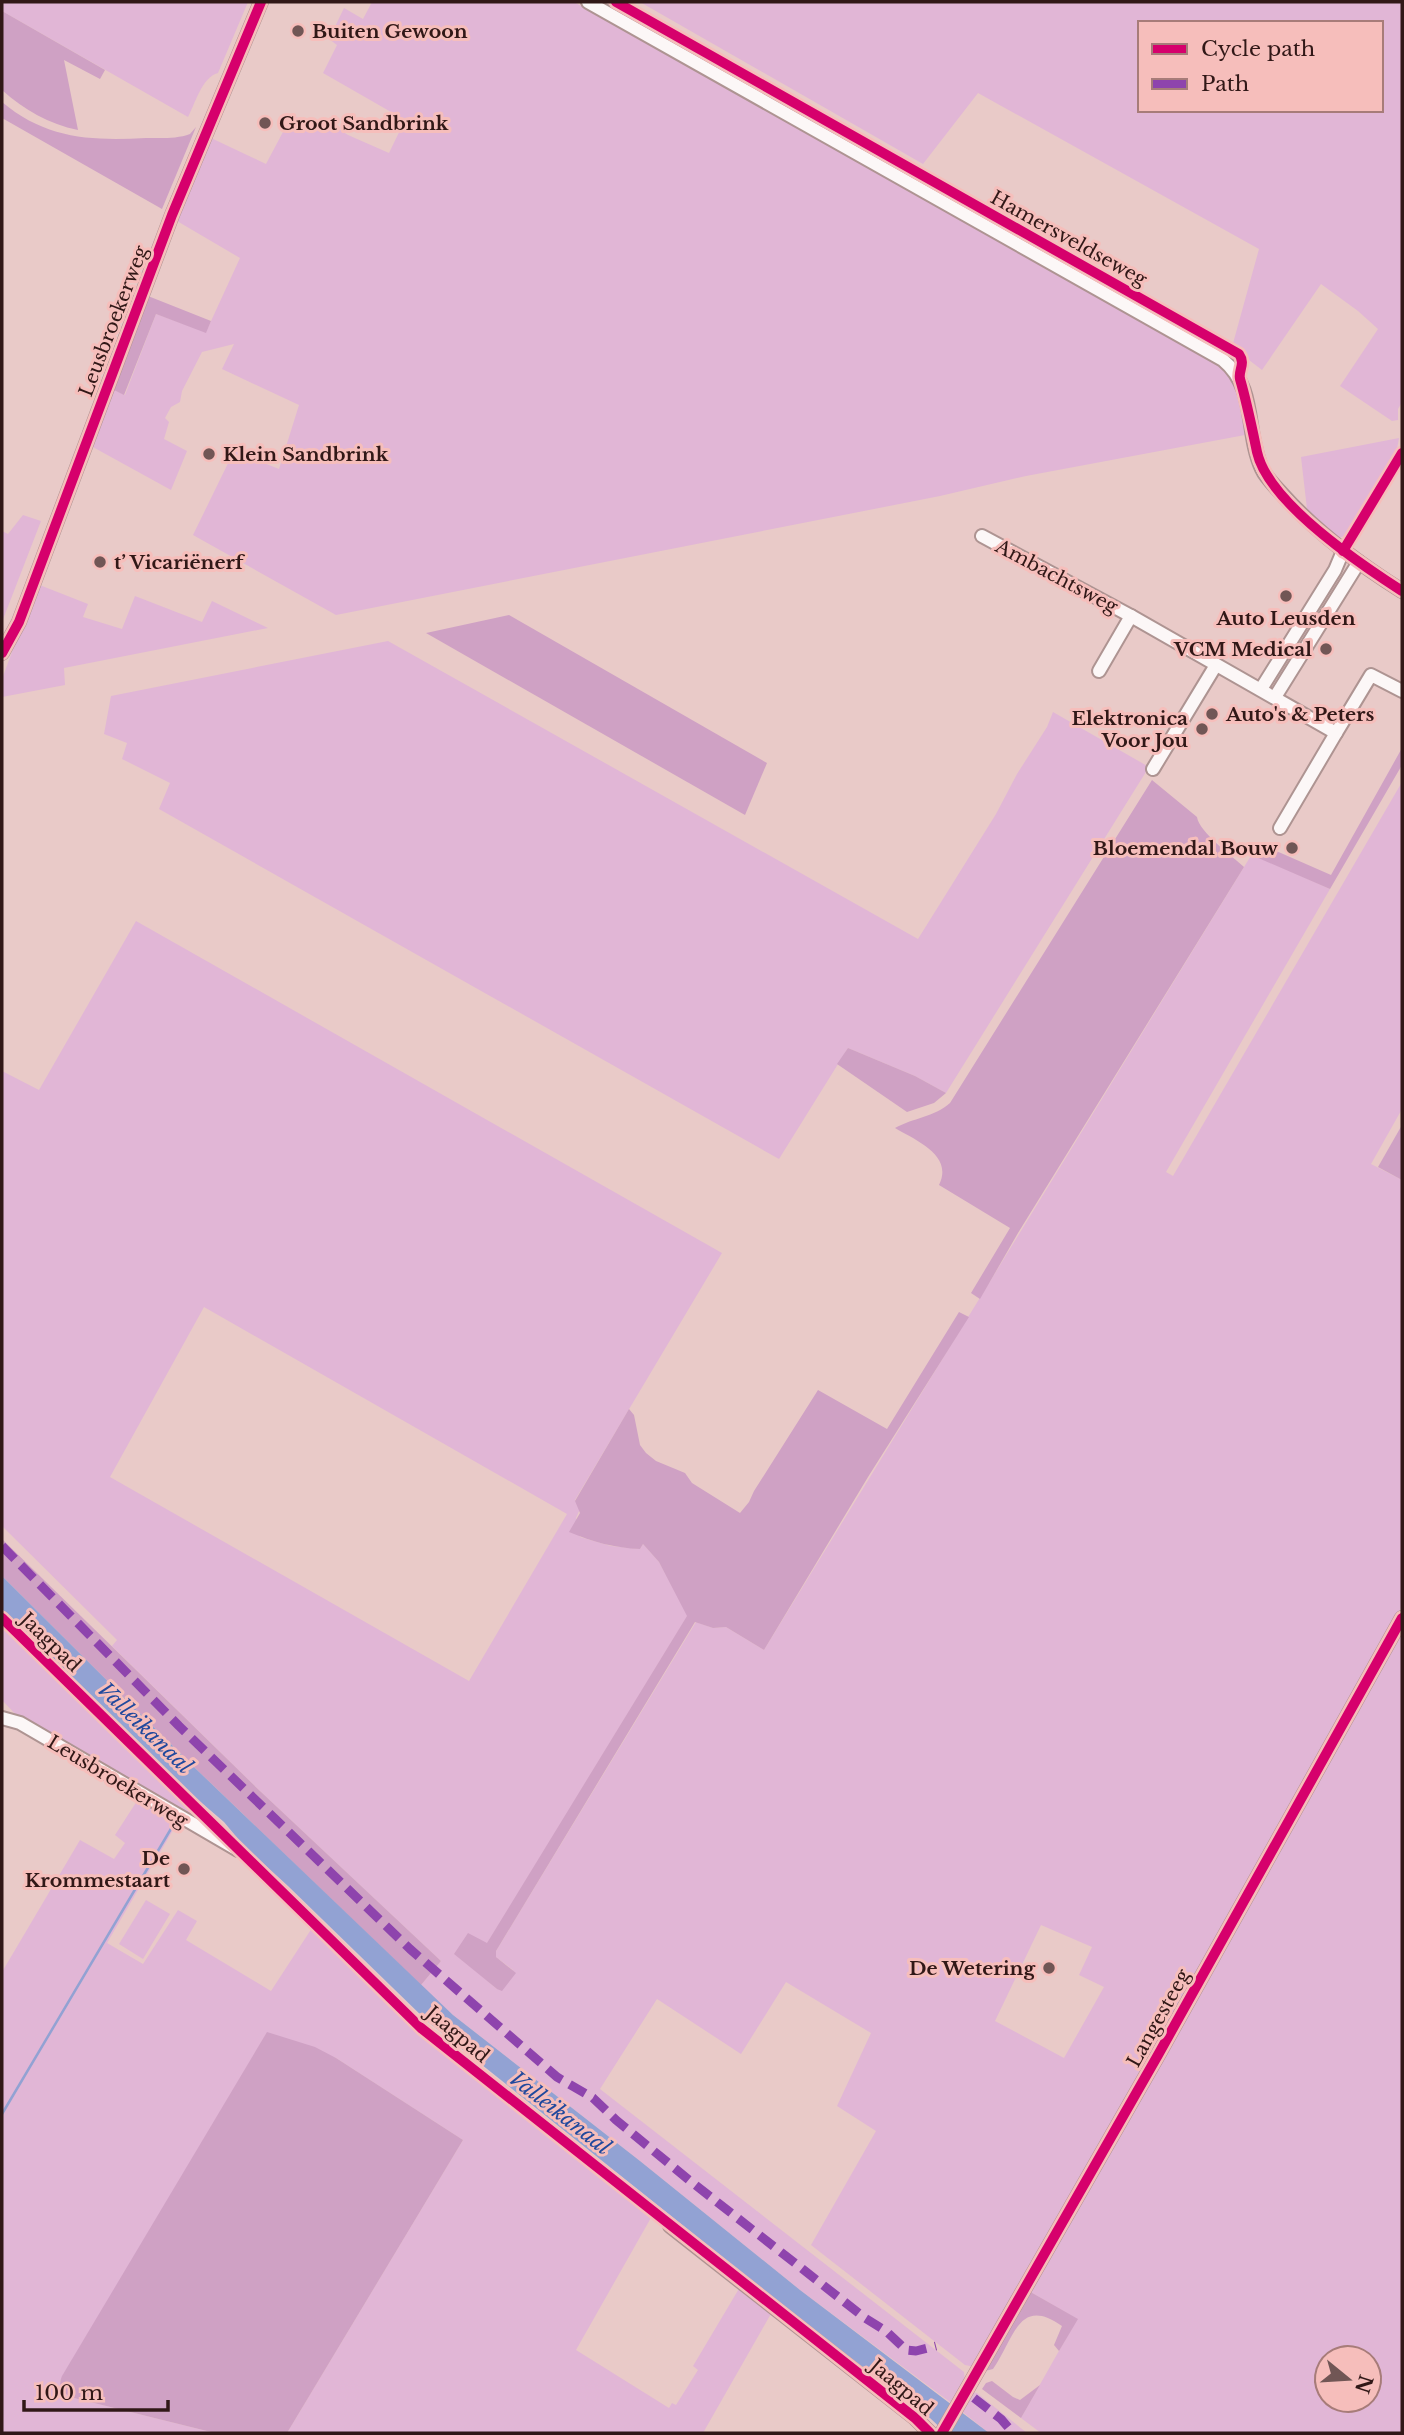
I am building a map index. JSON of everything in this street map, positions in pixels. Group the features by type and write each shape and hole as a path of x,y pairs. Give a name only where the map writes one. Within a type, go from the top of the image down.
{"street":[{"name":"Leusbroekerweg","path":"2,653 19,622 164,236 261,2"},
{"name":"Hamersveldseweg","path":"588,2 1223,360 1236,372 1244,388 1263,471 1306,519 1343,551 1402,591"},
{"name":"Ambachtsweg","path":"982,536 1336,733"},
{"path":"1261,689 1335,570 1343,551"},
{"path":"1275,697 1359,562"},
{"name":"Ambachtsweg","path":"1099,671 1131,617"},
{"path":"1153,769 1216,665"},
{"path":"1280,828 1371,674 1402,691"},
{"name":"Langesteeg","path":"942,2433 1158,2055 1402,1618"},
{"name":"Leusbroekerweg","path":"2,1718 20,1723 195,1827 236,1848"},
{"name":"Jaagpad","path":"670,2226 915,2418 930,2433"}],"shaded area":[{"path":"2,2 248,2 218,73 203,85 188,117 2,11"},
{"path":"372,2 574,2 1214,359 1240,395 1251,438 1245,435 1026,476 940,496 336,615 193,535 234,451 279,469 299,405 222,369 234,344 202,352 182,391 180,402 171,407 165,418 169,422 164,439 187,451 171,490 91,446 112,389 125,395 156,314 206,332 240,258 177,221 211,138 266,164 292,115 326,129 331,124 348,135 389,153 405,120 323,73 337,45 329,39 344,8 363,19"},
{"path":"640,2 1402,2 1402,402 1398,409 1398,420 1392,421 1340,386 1378,329 1358,311 1321,284 1262,370 1232,347 1259,249 978,93 923,164"},
{"path":"2,11 105,70 100,79 64,60 78,130 37,115 2,90"},
{"path":"2,102 35,124 88,138 174,137 190,134 196,127 162,209 2,118"},
{"path":"148,296 211,321 206,333 156,314 124,395 112,389"},
{"path":"1399,438 1392,464 1379,488 1350,534 1339,538 1307,509 1301,457"},
{"path":"23,515 41,521 2,622 2,531 8,534"},
{"path":"37,584 88,604 83,617 122,629 135,596 202,622 212,601 268,628 64,668 65,685 2,697 2,679"},
{"path":"509,615 767,763 745,815 426,633"},
{"path":"388,641 918,939 996,814 1053,712 1149,767 946,1093 915,1076 848,1048 779,1159 159,809 170,783 122,759 127,743 104,734 111,696"},
{"path":"1402,748 1402,765 1330,889 1256,857 1260,844 1331,875"},
{"path":"1152,780 1197,817 1210,837 1244,867 980,1299 971,1293 1010,1228 939,1185 942,1174 937,1157 922,1143 895,1128 950,1103"},
{"path":"1402,782 1402,1109 1371,1164 1402,1180 1402,1606 975,2367 965,2365 811,2245 876,2131 837,2106 871,2033 786,1982 741,2054 657,1999 600,2089 964,2372 965,2384 954,2405 800,2290 453,2015 421,1985 441,1961 260,1791 112,1646 117,1640 2,1526 2,1071 39,1090 136,921 722,1253 575,1500 580,1509 576,1518 580,1537 611,1546 640,1549 643,1544 659,1562 688,1615 487,1944 455,1953 497,1989 513,1970 496,1957 496,1951 696,1622 713,1628 726,1627 764,1650 1252,854 1330,889 1166,1172 1173,1176","holes":["204,1307 567,1514 469,1681 110,1477","1041,1925 1092,1947 1079,1975 1104,1987 1064,2058 995,2021"]},
{"path":"848,1048 915,1076 946,1093 934,1103 907,1112 837,1064"},
{"path":"1402,1125 1402,1180 1378,1167"},
{"path":"959,1312 969,1317 868,1477 764,1650 726,1627 713,1628 695,1622 496,1951 496,1957 516,1973 502,1991 497,1989 454,1954 468,1933 487,1943 687,1616 659,1562 643,1544 640,1549 622,1547 595,1542 569,1532 580,1513 575,1501 629,1409 634,1415 640,1445 646,1453 656,1461 685,1473 692,1483 740,1513 818,1390 887,1429"},
{"path":"2,1539 260,1791 441,1961 421,1985 196,1769 2,1576"},
{"path":"2,1621 225,1839 21,1720 2,1700"},
{"path":"1402,1626 1402,2433 1041,2433 1021,2418 1077,2319 1027,2290"},
{"path":"137,1801 176,1825 107,1943 143,1964 178,1910 197,1921 186,1940 271,1991 312,1928 427,2037 652,2216 576,2350 669,2408 672,2403 676,2405 698,2370 693,2366 740,2287 772,2312 703,2433 287,2433 463,2140 336,2058 267,2033 60,2381 64,2393 70,2397 215,2433 2,2433 2,1972 80,1840 114,1859 125,1843 115,1835"},
{"path":"146,1900 170,1914 143,1959 119,1944"},
{"path":"267,2032 315,2047 336,2058 463,2140 287,2433 215,2433 70,2397 61,2388 62,2376"},
{"path":"1027,2290 1078,2319 1059,2351 1054,2345 1062,2326 1047,2318 1026,2318 1012,2334 993,2369 981,2372"},
{"path":"992,2381 1020,2400 1040,2385 1021,2418 982,2389 986,2383"},
{"path":"970,2392 977,2393 1027,2433 989,2433 959,2409"}],"water":[{"name":"Valleikanaal","path":"2,1576 196,1769 453,2015 800,2290 989,2433 946,2433 427,2021 244,1846 224,1822 175,1780 2,1609"}],"waterway":[{"path":"81,1766 179,1824"},
{"path":"2,2114 175,1822"}],"marked path":[{"path":"2,1546 179,1726 410,1949 557,2077 593,2098 689,2180 865,2318 886,2331 906,2350 916,2351 936,2346"},
{"path":"974,2398 1001,2419 1013,2433"}],"cycle path":[{"path":"2,653 19,622 172,215 261,2"},
{"path":"616,2 1239,354 1242,361 1240,379 1257,452 1278,491 1318,530 1402,591"},
{"path":"1343,551 1402,453"},
{"path":"2,1618 421,2028 915,2418 930,2433"},
{"path":"942,2433 1158,2055 1402,1618"}],"place":[{"name":"Buiten Gewoon","path":"298,31"},
{"name":"Groot Sandbrink","path":"265,123"},
{"name":"Klein Sandbrink","path":"209,454"},
{"name":"t’ Vicariënerf","path":"100,562"},
{"name":"Auto Leusden","path":"1286,596"},
{"name":"VCM Medical","path":"1326,649"},
{"name":"Auto's & Peters","path":"1212,714"},
{"name":"Elektronica Voor Jou","path":"1202,729"},
{"name":"Bloemendal Bouw","path":"1292,848"},
{"name":"De Krommestaart","path":"184,1869"},
{"name":"De Wetering","path":"1049,1968"}]}
